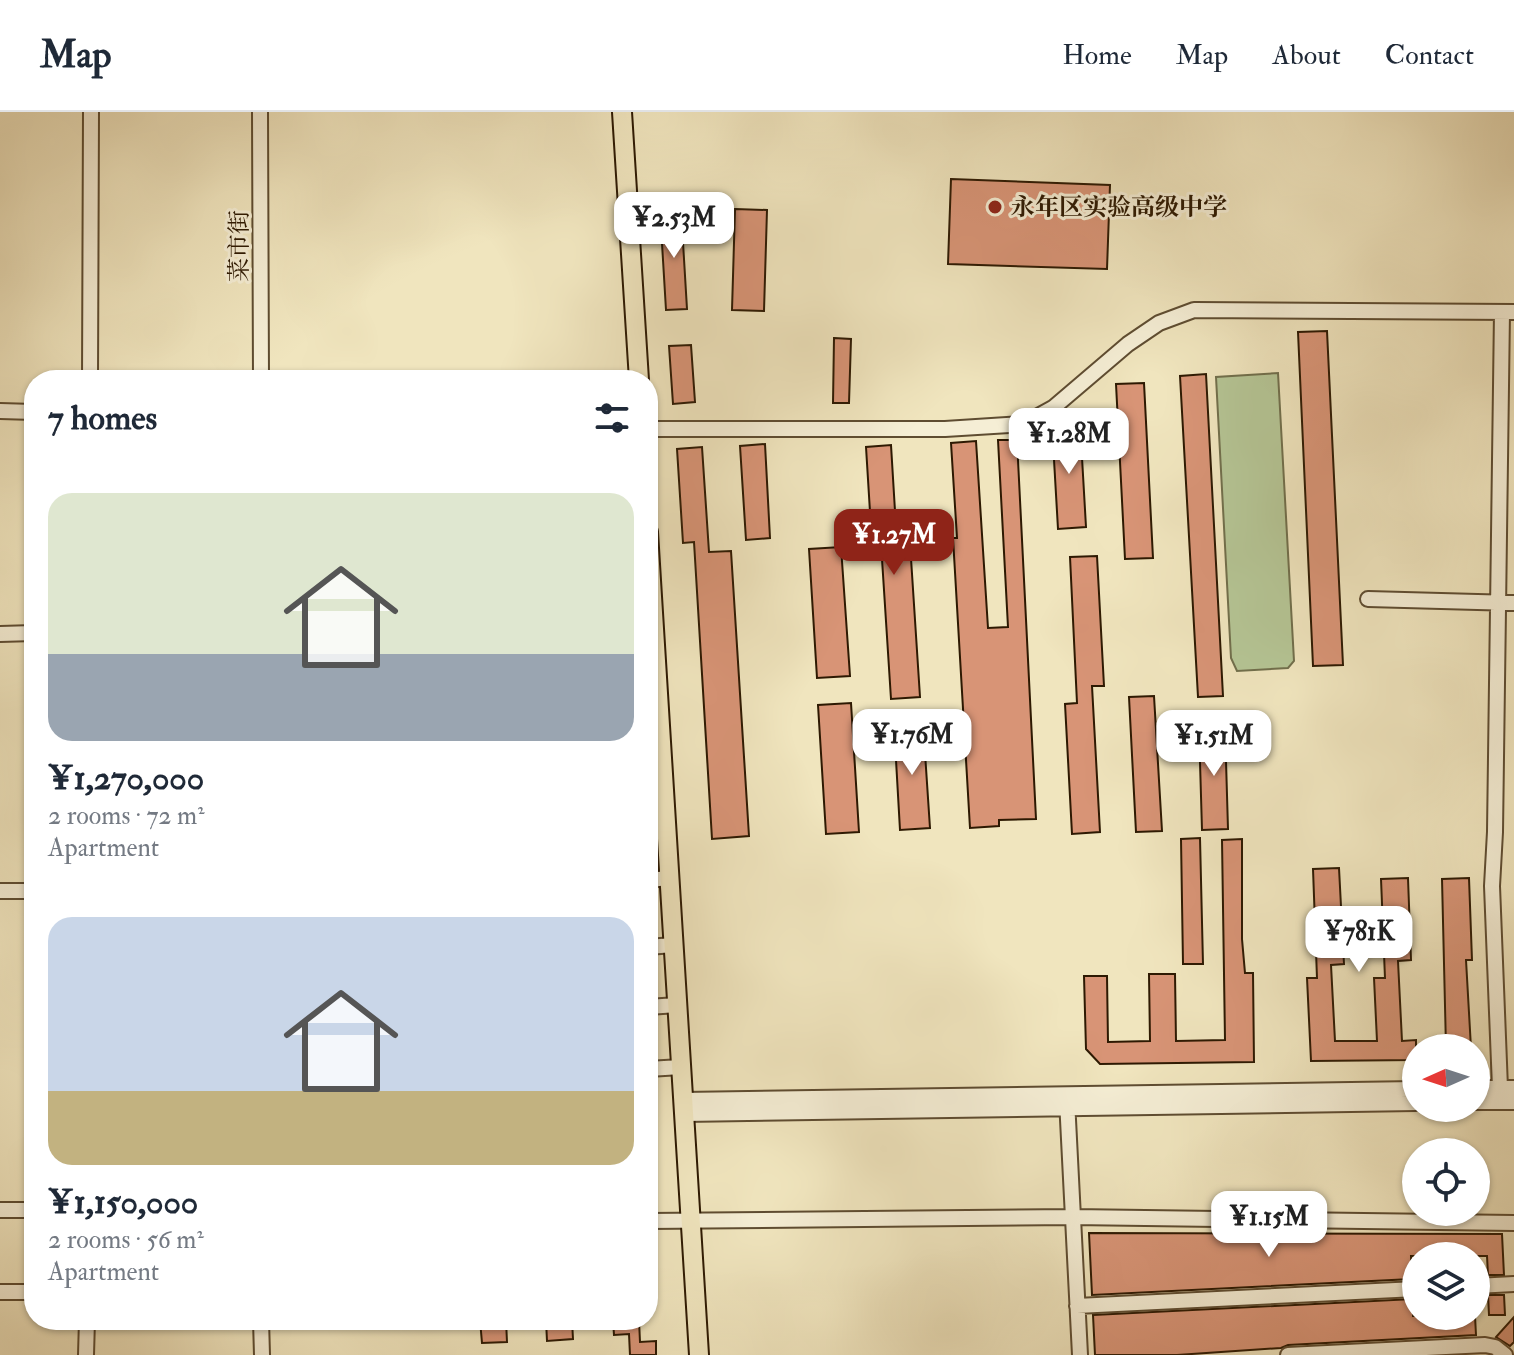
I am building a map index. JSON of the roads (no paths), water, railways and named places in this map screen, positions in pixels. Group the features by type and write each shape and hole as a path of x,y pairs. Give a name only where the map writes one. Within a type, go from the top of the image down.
{"main road":[{"path":"622,112 638,370"},
{"path":"658,821 669,878 699,1355"}],"street":[{"path":"90,370 91,112"},
{"name":"菜市街","path":"260,112 261,370"},
{"path":"658,429 945,429 1024,424 1053,408 1128,344 1159,323 1194,310 1508,312 1492,886 1507,1088"},
{"path":"0,411 24,412"},
{"path":"1368,599 1514,603"},
{"path":"0,634 24,633"},
{"path":"658,879 669,878"},
{"path":"0,891 24,891"},
{"path":"658,946 673,945"},
{"path":"658,1006 677,1005"},
{"path":"658,1068 681,1067"},
{"path":"683,1107 1067,1101 1402,1089"},
{"path":"1067,1101 1402,1103"},
{"path":"1067,1101 1080,1355"},
{"path":"1490,1102 1514,1102"},
{"path":"0,1210 24,1210"},
{"path":"658,1221 1073,1217 1514,1223"},
{"path":"1490,1285 1514,1284"},
{"path":"1077,1306 1402,1290"},
{"path":"0,1292 24,1292"},
{"path":"86,1355 87,1330"},
{"path":"261,1330 262,1355"},
{"path":"1288,1355 1485,1345 1495,1347 1505,1355"}],"place":[{"name":"永年区实验高级中学","path":"995,207"}]}
